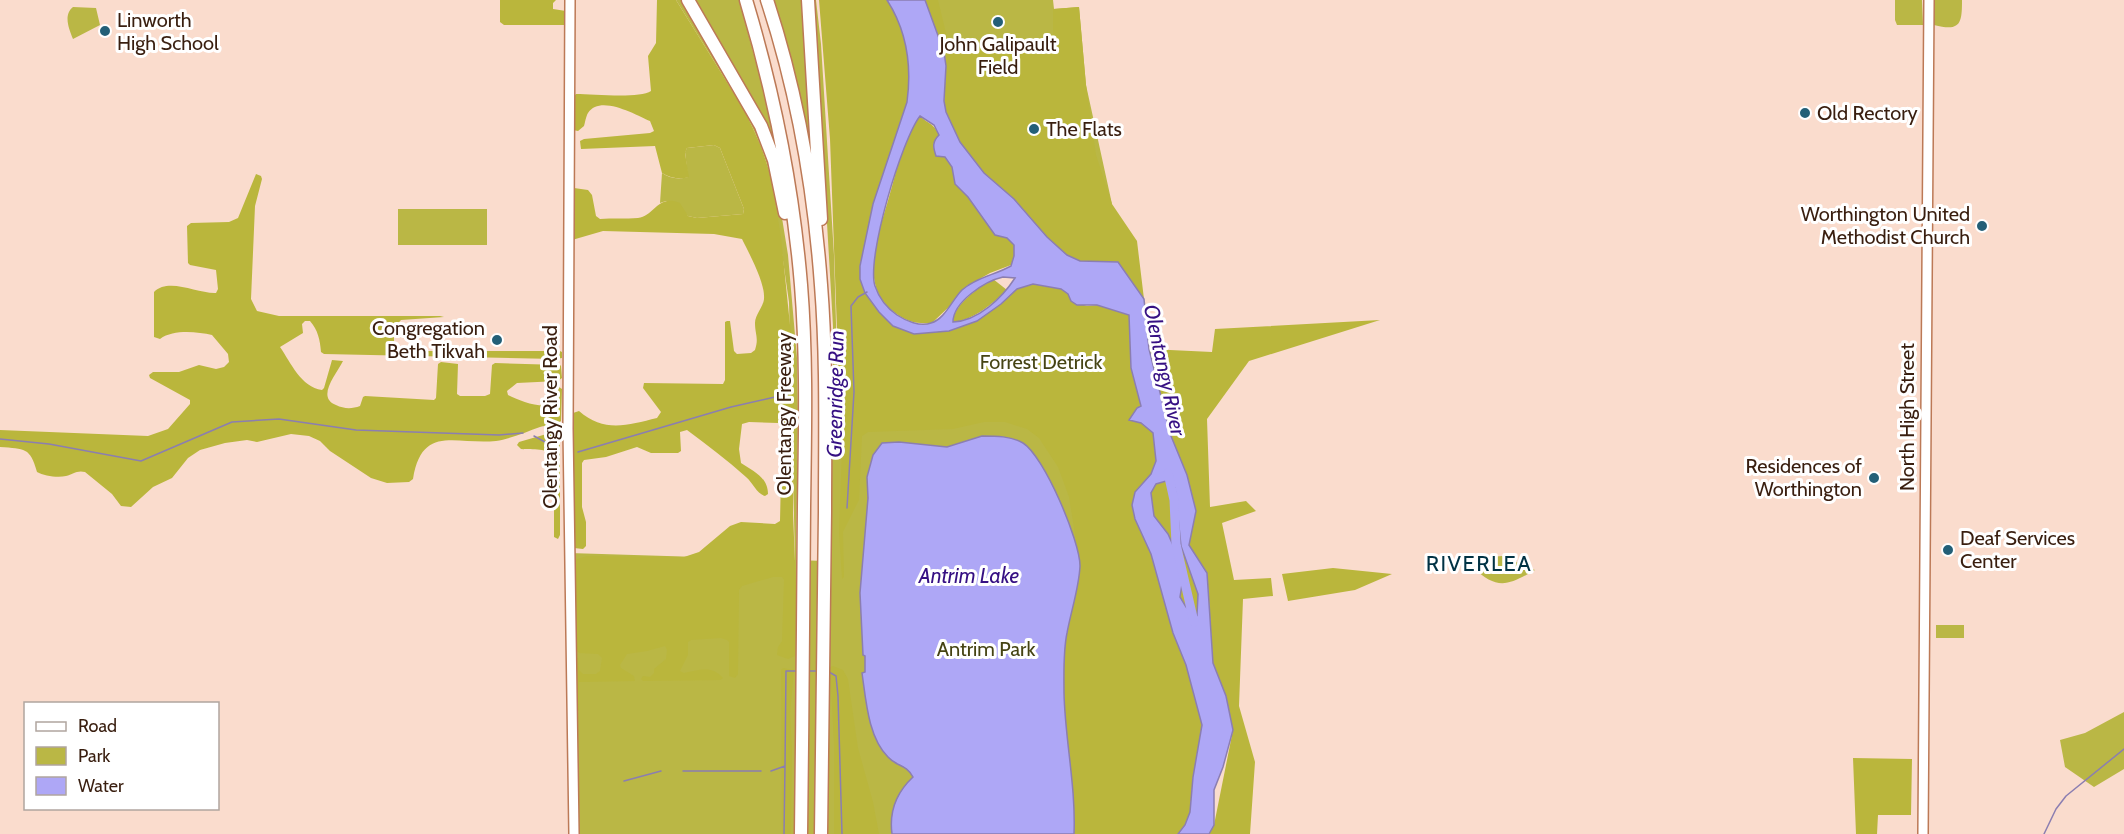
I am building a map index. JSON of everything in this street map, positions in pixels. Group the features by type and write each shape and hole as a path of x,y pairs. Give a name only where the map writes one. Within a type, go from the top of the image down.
{"highway":[{"path":"688,0 752,107 764,134 774,160 791,249 801,285"},
{"name":"Olentangy Freeway","path":"746,0 779,131 801,285 805,395 801,834"},
{"name":"Olentangy Freeway","path":"767,0 788,75 799,127 810,186 821,283 826,394 821,834"},
{"path":"808,0 823,244 821,283"}],"main road":[{"name":"Olentangy River Road","path":"570,0 568,429 574,834"},
{"name":"North High Street","path":"1923,834 1929,0"}],"green space":[{"path":"500,0 556,0 553,3 553,9 566,11 566,23 564,25 504,25 500,22"},
{"path":"657,0 676,0 745,111 761,146 771,177 781,237 794,364 795,656 788,659 777,655 782,641 784,580 782,577 773,577 742,586 739,590 738,674 735,678 729,676 729,642 727,640 721,638 691,640 688,642 688,655 680,671 684,673 710,670 723,678 720,680 643,681 641,679 643,676 650,677 654,669 666,659 665,646 627,654 620,665 634,676 635,681 579,682 579,710 577,712 575,709 575,660 578,658 579,670 583,674 596,674 600,671 602,658 598,654 579,653 576,649 574,566 577,559 587,556 684,557 699,552 730,526 741,522 775,524 780,521 782,430 778,423 749,422 742,424 739,449 741,463 763,479 768,494 765,496 760,493 739,471 687,430 680,432 681,451 678,453 651,453 637,447 606,457 584,460 582,463 582,507 586,522 586,546 583,549 572,546 573,413 579,411 588,418 607,425 626,425 657,418 661,412 643,388 644,383 723,384 725,380 725,322 730,321 734,351 737,354 751,353 755,350 757,342 755,320 764,300 759,275 742,239 714,234 603,231 572,240 571,193 574,188 588,190 592,195 596,216 600,219 638,218 666,201 680,203 688,216 697,218 743,214 744,209 720,148 714,145 687,148 685,153 689,177 679,178 662,173 655,146 581,149 580,141 584,139 650,133 654,131 650,121 618,108 601,105 588,113 584,126 578,131 573,130 574,96 576,94 637,95 651,91 648,56 656,43"},
{"name":"Antrim Park","path":"676,0 682,0 762,136 777,187 788,255 797,358 796,560 824,561 825,425 833,424 833,326 814,0 816,0 821,44 834,255 839,425 1008,325 1135,492 1178,834 574,834 569,553 795,560 789,302 771,177 761,146 745,111"},
{"path":"694,0 739,0 767,102 776,148"},
{"path":"774,0 801,0 813,162 793,70"},
{"name":"Forrest Detrick","path":"819,0 887,0 899,24 906,49 909,75 907,102 873,204 860,266 860,279 865,293 879,312 893,326 949,331 1001,304 1017,288 1033,284 1061,289 1068,294 1071,301 1087,306 1097,305 1129,315 1131,368 1141,406 1141,423 1153,433 1156,461 1151,474 1135,492 1132,505 1135,519 1151,554 1173,633 1186,665 1202,725 1193,777 1190,812 1185,825 1178,834 1074,834 1073,782 1065,726 1064,668 1066,637 1080,565 1069,497 1058,467 1039,438 1027,429 1005,422 984,422 953,429 868,432 862,436 859,500 843,532 844,577 842,579 839,532 842,449 837,444 840,412 830,139"},
{"name":"The Flats","path":"925,0 938,0 951,54 1053,35 1053,9 1079,7 1086,85 1096,155 1112,204 1137,241 1144,299 1118,262 1080,261 1067,255 1047,237 1014,199 984,173 960,142 946,112 944,52"},
{"name":"The Flats","path":"926,0 1053,0 1054,9 1079,7 1086,85 1112,204 984,173"},
{"path":"1895,0 1922,0 1923,25 1897,25"},
{"path":"1934,0 1962,0 1958,24 1950,27 1934,25"},
{"path":"73,7 96,8 100,25 73,39 68,14"},
{"name":"Forrest Detrick","path":"920,116 937,131 939,135 934,142 936,155 945,157 952,167 955,184 968,197 995,234 1007,238 1014,245 1011,265 976,281 932,323 912,322 894,312 883,301 876,288 874,273 876,242 898,165 909,134"},
{"path":"714,145 720,148 744,209 743,214 697,218 688,216 666,201 660,203 662,173 674,178 688,177 685,152 687,148"},
{"path":"256,174 262,179 255,206 251,299 257,311 279,316 444,317 401,320 394,328 394,346 400,351 562,352 562,358 556,359 324,354 321,352 315,328 310,321 305,321 302,324 303,333 280,347 297,373 308,384 322,390 332,360 343,361 329,385 328,397 336,405 351,408 360,406 365,396 434,400 438,364 441,362 458,364 457,394 460,396 490,394 492,365 495,363 560,365 562,378 558,381 517,383 507,391 508,395 519,400 544,406 555,403 559,387 562,389 561,421 496,441 454,440 432,444 424,450 417,462 413,479 409,482 387,483 371,478 330,451 320,441 309,436 291,434 257,442 247,440 225,443 200,450 188,458 172,478 153,487 131,507 121,506 112,494 85,472 63,477 43,475 37,472 32,458 25,451 0,447 0,430 148,436 168,429 190,404 190,400 150,378 149,375 153,372 179,372 199,365 216,369 224,367 229,362 228,354 212,335 186,332 160,339 154,337 154,292 167,286 175,286 216,293 218,289 216,270 188,263 187,226 191,223 229,222 238,218"},
{"path":"398,209 487,209 487,245 398,245"},
{"name":"Forrest Detrick","path":"993,279 1007,290 975,315 953,322 957,309 962,303"},
{"path":"1380,320 1249,361 1207,419 1210,507 1246,501 1256,511 1222,523 1234,580 1271,578 1273,596 1243,599 1239,706 1255,762 1250,834 1209,834 1214,825 1233,730 1226,696 1213,663 1207,573 1189,545 1196,511 1187,475 1171,436 1149,349 1212,352 1215,329"},
{"path":"550,433 560,437 560,535 558,539 554,537 554,458 548,452 521,449 517,445 519,442"},
{"path":"1166,481 1175,488 1179,516 1198,594 1197,616 1186,607 1180,597 1183,578 1168,534 1154,516 1151,493 1156,484"},
{"path":"1502,556 1535,570 1518,579 1503,583 1489,580 1473,567 1490,557"},
{"path":"1333,568 1392,574 1355,590 1288,601 1282,574"},
{"path":"1936,625 1964,625 1964,638 1936,638"},
{"path":"830,667 843,670 848,679 858,748 879,834 834,834 834,745"},
{"path":"783,668 794,670 790,714 791,834 782,834 781,670"},
{"path":"2124,712 2124,769 2094,787 2065,767 2060,740 2085,733"},
{"path":"1853,758 1912,759 1911,815 1878,815 1877,834 1856,834"}],"water":[{"path":"887,0 925,0 944,52 946,112 960,142 984,173 1014,199 1047,237 1067,255 1080,261 1118,262 1144,299 1149,349 1171,436 1187,475 1196,511 1189,545 1207,573 1213,663 1226,696 1233,730 1214,790 1214,825 1209,834 1178,834 1185,825 1190,812 1193,777 1202,725 1186,665 1173,633 1151,554 1135,519 1132,505 1135,492 1151,474 1156,461 1153,433 1141,423 1129,420 1141,406 1131,368 1129,315 1097,305 1077,305 1061,289 1033,284 1017,289 977,321 949,331 914,334 893,326 865,293 860,279 860,266 873,204 907,102 908,62 903,36","holes":["920,116 934,125 939,135 934,145 936,156 945,157 952,167 955,184 968,197 995,235 1007,238 1014,245 1011,266 968,286 958,294 940,318 931,323 922,324 913,323 897,315 887,306 875,286 874,272 887,199 904,148","1015,278 1003,293 980,313 971,318 953,322 954,314 964,300 979,288 996,279","1166,481 1175,488 1181,546 1198,594 1197,615 1186,607 1180,597 1183,578 1176,552 1168,534 1154,516 1151,493 1156,484"]},
{"name":"Antrim Lake","path":"982,436 1014,439 1023,443 1031,451 1041,464 1059,500 1068,520 1078,554 1080,566 1077,591 1066,640 1064,663 1065,711 1074,834 892,834 895,803 913,777 881,749 872,729 865,695 862,673 865,672 865,656 863,655 860,593 868,498 867,477 873,455 882,443 899,442 947,447"}],"waterway":[{"name":"Greenridge Run","path":"847,508 854,392 851,306 858,297 867,292"},
{"path":"578,452 731,407 788,394"},
{"path":"0,439 49,444 141,461 232,422 279,419 356,430 499,435 523,433"},
{"path":"534,436 554,447"},
{"name":"Olentangy River","path":"1168,473 1174,500 1176,544 1194,622"},
{"path":"771,771 785,766 786,671 797,671"},
{"path":"808,671 818,671"},
{"path":"829,672 836,676 838,696 842,834"},
{"path":"2044,834 2056,809 2066,796 2124,749"},
{"path":"784,834 785,766"},
{"path":"624,781 661,771"},
{"path":"683,771 761,771"}],"place":[{"name":"John Galipault Field","path":"998,22"},
{"name":"Linworth High School","path":"105,31"},
{"name":"Old Rectory","path":"1805,113"},
{"name":"The Flats","path":"1034,129"},
{"name":"Worthington United Methodist Church","path":"1982,226"},
{"name":"Congregation Beth Tikvah","path":"497,340"},
{"name":"Residences of Worthington","path":"1874,478"},
{"name":"Deaf Services Center","path":"1948,550"}],"district":[{"name":"RIVERLEA","path":"1479,563"}]}
